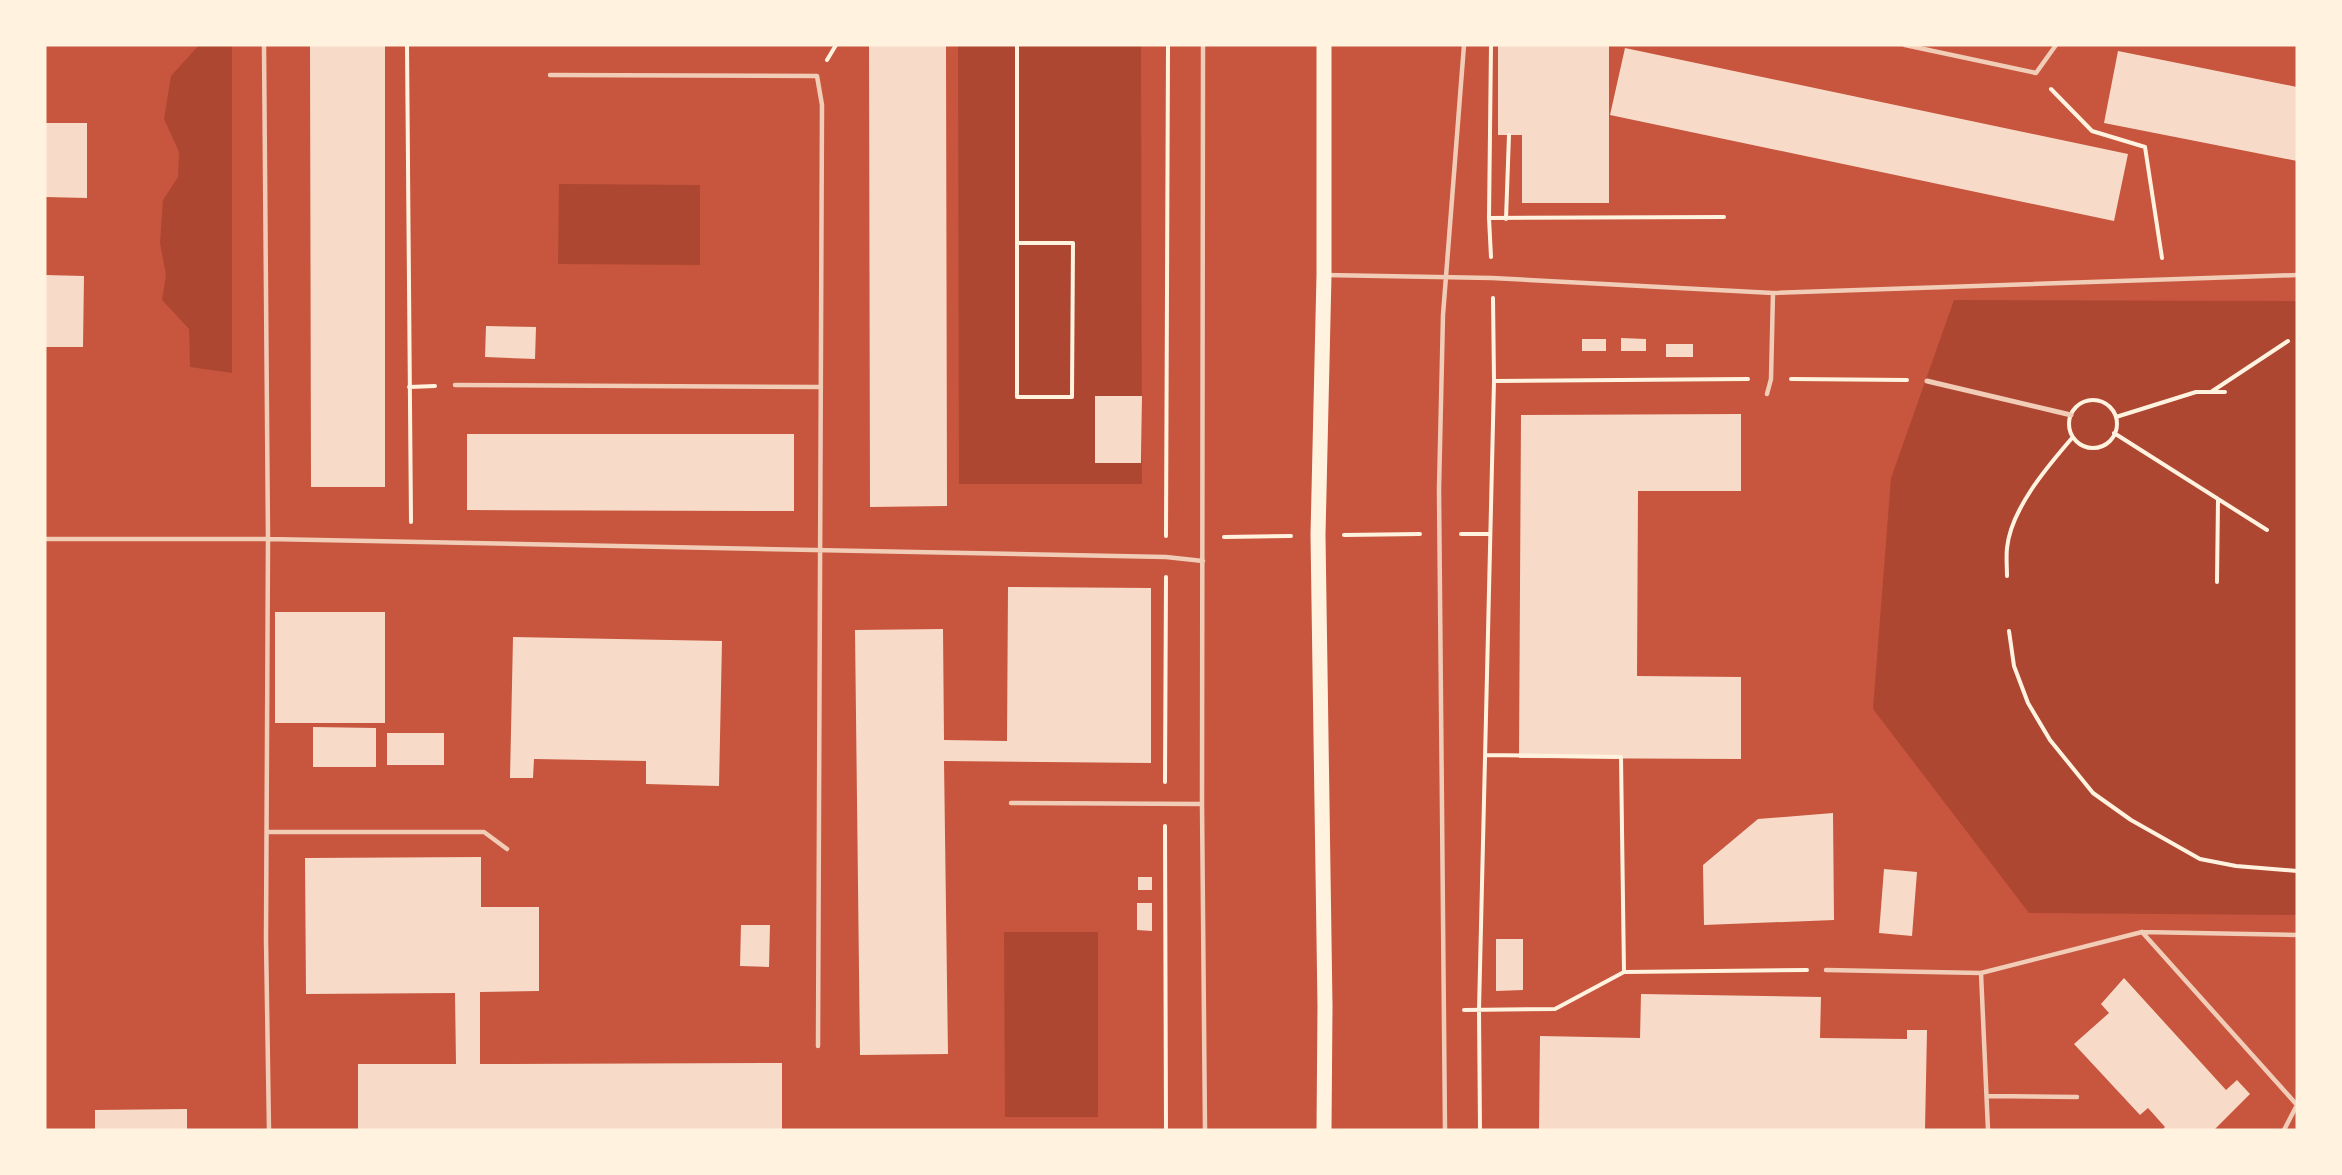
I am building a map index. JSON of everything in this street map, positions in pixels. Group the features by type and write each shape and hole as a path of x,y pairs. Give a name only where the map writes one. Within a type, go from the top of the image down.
{"main road":[{"path":"1324,45 1324,275 1318,536 1325,1006 1324,1130"}],"street":[{"path":"1927,381 2071,415"}],"lane":[{"path":"264,45 269,1130"},
{"path":"1203,45 1202,804 1205,1130"},
{"path":"1445,1130 1440,489 1445,277 1464,45"},
{"path":"1905,45 2036,73 2056,45"},
{"path":"550,75 817,76 822,105 822,550 818,1046"},
{"path":"1324,275 1492,278 1773,293 2297,275"},
{"path":"1767,394 1771,379 1773,293"},
{"path":"455,385 821,387"},
{"path":"45,539 268,539 411,544 1166,557 1203,561"},
{"path":"1011,803 1165,802 1202,804"},
{"path":"267,832 484,832 507,849"},
{"path":"2142,932 2297,1105 2284,1130"},
{"path":"1826,970 1981,974 2142,932 2297,934"},
{"path":"1981,974 1989,1130"},
{"path":"1987,1096 2078,1097"}],"path":[{"path":"407,45 411,544"},
{"path":"1017,45 1017,243 1017,397 1072,397 1073,243 1017,243"},
{"path":"1166,1130 1168,45"},
{"path":"1480,1130 1479,1010 1494,381 1489,218 1491,45"},
{"path":"2036,73 2092,132 2145,147 2166,279"},
{"path":"1506,219 1509,135"},
{"path":"1489,218 1724,217"},
{"path":"2211,392 2288,341"},
{"path":"1494,381 1771,379 1927,381"},
{"path":"2116,417 2196,392 2225,392"},
{"path":"2114,433 2267,530"},
{"path":"2007,576 2007,547 2020,510 2040,475 2072,438"},
{"path":"2217,582 2218,498"},
{"path":"2008,631 2014,666 2028,703 2050,740 2092,793 2131,820 2200,858 2236,866 2297,871"},
{"path":"1485,755 1621,757 1624,972"},
{"path":"1445,1010 1555,1009 1624,972 1826,970"}],"shaded area":[{"path":"199,45 232,45 232,373 190,367 189,329 162,300 166,275 160,243 163,200 178,177 179,152 164,119 171,76"},
{"path":"958,45 1141,45 1142,484 959,484"},
{"path":"559,184 700,185 700,265 558,264"},
{"path":"1954,300 2297,301 2297,915 2029,913 1873,709 1891,478"},
{"path":"1004,932 1098,932 1098,1117 1005,1117"}],"building":[{"path":"310,45 385,45 385,487 311,487"},
{"path":"869,45 946,45 947,506 870,507"},
{"path":"1498,45 1609,45 1609,203 1522,203 1522,135 1498,135"},
{"path":"1625,48 2128,154 2114,221 1610,115"},
{"path":"2118,51 2297,87 2297,161 2104,123"},
{"path":"45,123 87,123 87,198 45,197"},
{"path":"45,275 84,276 83,347 45,347"},
{"path":"486,326 536,327 535,359 485,357"},
{"path":"1621,338 1646,339 1646,351 1621,351"},
{"path":"1582,339 1606,339 1606,351 1582,351"},
{"path":"1666,344 1693,344 1693,357 1666,357"},
{"path":"1095,396 1142,396 1141,463 1095,463"},
{"path":"1741,414 1741,491 1638,491 1637,676 1741,677 1741,759 1519,758 1521,415"},
{"path":"467,434 794,434 794,511 467,510"},
{"path":"1008,587 1151,588 1151,763 944,761 948,1054 860,1055 855,630 943,629 944,740 1007,741"},
{"path":"275,612 385,612 385,723 275,723"},
{"path":"513,637 722,641 719,786 646,784 646,761 534,759 533,778 510,778"},
{"path":"313,727 376,728 376,767 313,767"},
{"path":"387,733 444,733 444,765 387,765"},
{"path":"1833,813 1834,920 1704,925 1703,865 1758,819"},
{"path":"481,857 481,907 539,907 539,991 480,992 480,1064 782,1063 782,1130 358,1130 358,1064 456,1064 455,993 306,994 305,858"},
{"path":"1884,869 1917,872 1912,936 1879,933"},
{"path":"1138,877 1152,877 1152,890 1138,890"},
{"path":"1137,903 1152,903 1152,931 1137,930"},
{"path":"741,925 770,925 769,967 740,966"},
{"path":"1496,939 1523,939 1523,990 1496,991"},
{"path":"2124,978 2226,1090 2237,1080 2250,1094 2214,1130 2162,1130 2165,1127 2148,1108 2140,1115 2074,1044 2109,1013 2101,1004"},
{"path":"1641,994 1821,997 1820,1038 1907,1039 1907,1030 1927,1030 1925,1130 1539,1130 1540,1036 1640,1038"},
{"path":"187,1109 187,1130 95,1130 95,1110"}]}
